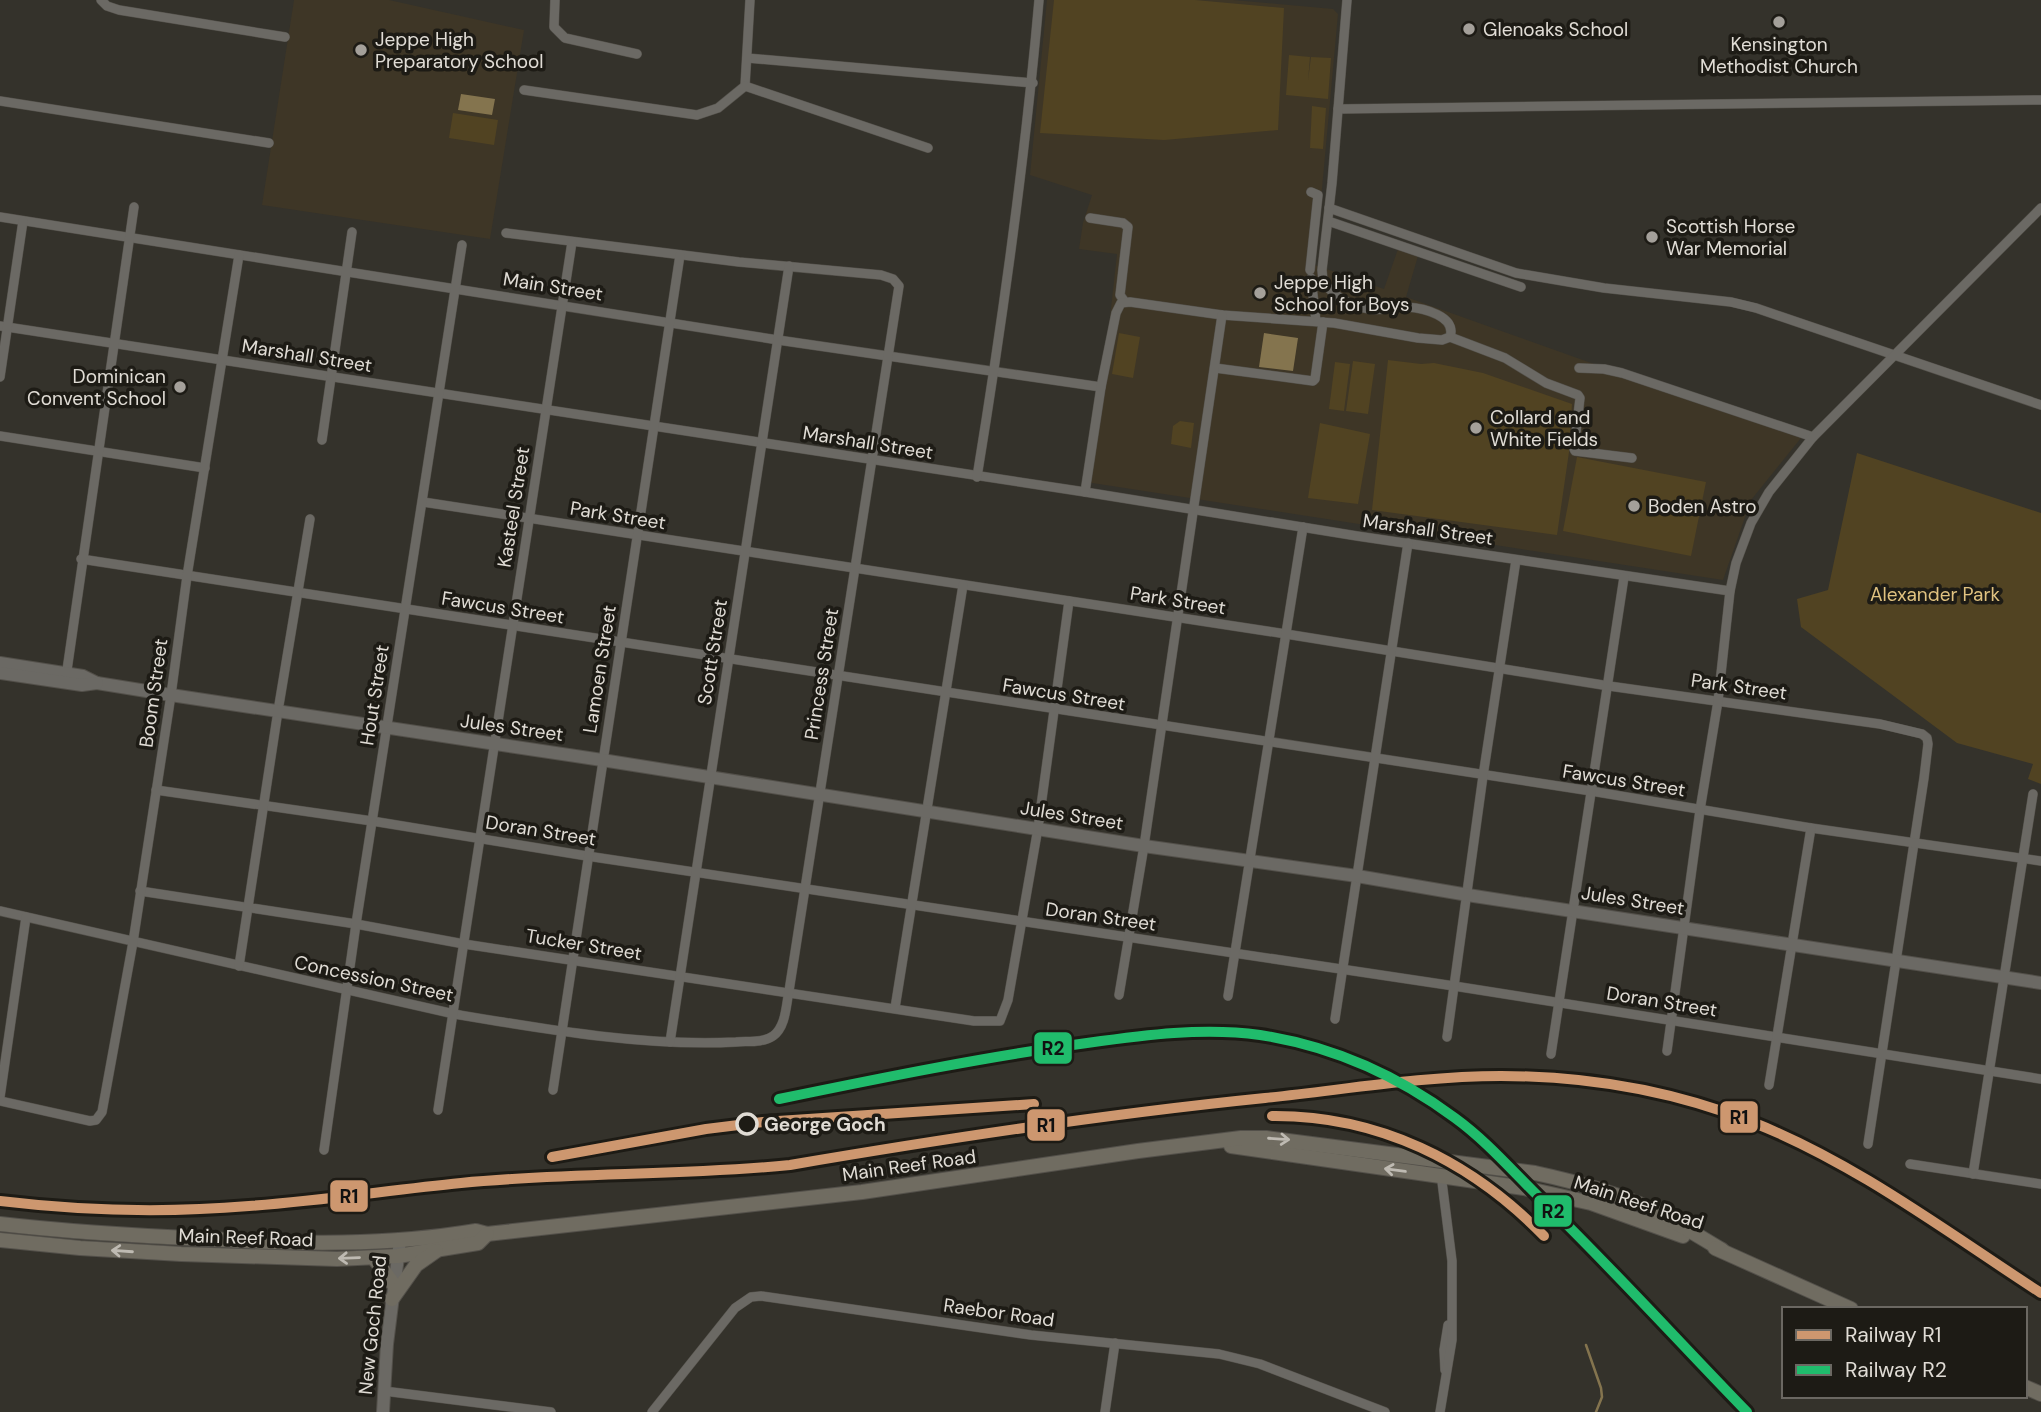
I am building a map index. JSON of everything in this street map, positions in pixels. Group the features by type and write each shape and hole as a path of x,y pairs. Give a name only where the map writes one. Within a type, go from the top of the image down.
{"main road":[{"name":"Jules Street","path":"0,663 66,678 82,685 97,683 496,743 1144,846 1250,859 2041,983"},
{"name":"Jules Street","path":"0,673 66,678"},
{"name":"Main Reef Road","path":"0,1240 181,1254 374,1258 399,1248 476,1231 486,1234 862,1192 1138,1151 1211,1143 1495,1176 1591,1203 1722,1250 1847,1307"},
{"name":"Main Reef Road","path":"0,1224 94,1233 399,1248 440,1248 478,1242 486,1234"},
{"name":"New Goch Road","path":"383,1412 399,1248"},
{"path":"374,1258 393,1292 416,1265 440,1248"}],"street":[{"path":"102,0 107,6 125,11 285,37"},
{"path":"555,0 554,27 565,38 637,54"},
{"path":"524,90 697,115 719,108 746,86 751,0"},
{"path":"977,477 1009,275 1033,83 1039,0"},
{"path":"1347,0 1323,281 1342,299 1368,309 1422,309 1450,324 1450,337"},
{"path":"747,58 1033,83"},
{"path":"746,86 928,148"},
{"path":"1338,109 2041,100"},
{"path":"0,101 270,143"},
{"path":"1214,368 1313,381 1315,379 1319,321 1311,274 1318,195 1311,192"},
{"path":"66,678 81,559 134,207"},
{"path":"1329,208 1516,273 1583,285 1743,304 2041,405"},
{"path":"1667,1051 1718,701 1730,591 1742,544 1769,492 1813,437 2041,208"},
{"name":"Main Street","path":"0,217 778,340 1101,387"},
{"path":"1090,218 1123,223 1128,227 1120,295 1125,302"},
{"path":"0,376 4,326 23,221"},
{"path":"1328,221 1521,287"},
{"path":"322,440 352,232"},
{"path":"506,233 789,267"},
{"name":"Kasteel Street","path":"438,1110 572,242"},
{"name":"Hout Street","path":"324,1150 356,924 462,246"},
{"name":"Lamoen Street","path":"553,1090 680,255"},
{"name":"Boom Street","path":"0,1099 83,1119 96,1120 102,1112 133,942 187,576 239,256"},
{"name":"Princess Street","path":"745,1041 765,1040 776,1034 782,1024 789,991 899,286 893,279 881,275 789,267"},
{"name":"Scott Street","path":"670,1042 789,267"},
{"path":"1085,492 1101,387 1116,313 1119,305 1125,302 1222,315 1319,321 1418,338 1442,340 1450,337 1505,358 1546,383 1578,395 1580,398 1574,449 1576,451 1632,458"},
{"path":"1119,995 1144,846 1222,315"},
{"name":"Marshall Street","path":"4,326 1730,591"},
{"path":"1579,368 1622,373 1813,437"},
{"path":"0,436 205,468"},
{"name":"Park Street","path":"422,502 1609,686 1880,724 1916,732 1927,738 1914,843"},
{"path":"239,966 310,519"},
{"path":"1227,996 1303,527"},
{"path":"1335,1019 1408,543"},
{"name":"Fawcus Street","path":"81,559 1591,791 1811,828 2041,861"},
{"path":"1447,1037 1516,559"},
{"path":"1551,1054 1624,576"},
{"path":"895,1008 963,585"},
{"path":"1021,921 1038,828 1069,601"},
{"name":"Doran Street","path":"156,790 1454,986 2041,1079"},
{"path":"1973,1174 2034,794"},
{"path":"1769,1085 1811,828"},
{"path":"1868,1144 1914,843"},
{"name":"Tucker Street","path":"141,891 679,977 996,1022 1003,1018 1008,1000 1021,921"},
{"name":"Concession Street","path":"0,911 454,1014 670,1042 745,1041"},
{"path":"0,1099 26,918"},
{"path":"1910,1164 2041,1184"},
{"path":"1440,1169 1452,1261 1450,1360 1440,1412"},
{"name":"Raebor Road","path":"652,1412 743,1301 761,1296 1031,1335 1238,1359 1260,1364 1385,1412"},
{"path":"1105,1412 1115,1343"},
{"path":"384,1391 551,1412"}],"shaded area":[{"path":"294,0 389,0 524,30 490,239 262,205"},
{"name":"Jeppe High School for Boys","path":"1047,0 1233,0 1333,9 1338,14 1315,265 1384,289 1398,249 1418,256 1406,297 1801,438 1751,500 1723,580 1086,482 1104,372 1117,254 1079,249 1083,223 1092,195 1030,175"},
{"path":"461,94 495,99 492,115 458,110"},
{"path":"1264,333 1298,338 1293,371 1259,367"}],"green space":[{"path":"1054,0 1195,0 1284,8 1278,130 1164,140 1040,133"},
{"path":"1289,55 1310,57 1308,81 1311,57 1331,58 1328,99 1286,95"},
{"path":"1312,106 1326,108 1323,149 1310,148"},
{"path":"453,113 498,120 494,145 449,138"},
{"path":"1119,333 1140,337 1133,378 1112,374"},
{"name":"Collard and White Fields","path":"1388,360 1434,363 1483,373 1572,404 1569,452 1557,535 1372,510"},
{"path":"1353,361 1375,364 1368,414 1346,411"},
{"path":"1335,362 1350,364 1344,411 1329,409"},
{"path":"1180,421 1194,423 1191,448 1171,444 1173,426"},
{"path":"1320,423 1370,434 1358,504 1308,498"},
{"name":"Alexander Park","path":"1857,453 2041,513 2041,784 2028,779 2033,764 1957,743 1801,627 1797,599 1828,590"},
{"name":"Boden Astro","path":"1577,457 1706,482 1691,556 1563,531"}],"waterway":[{"path":"1586,1345 1601,1388 1602,1397 1596,1412"}],"rail line":[{"name":"R2","path":"779,1099 1010,1055 1174,1033 1260,1035 1338,1055 1363,1064 1410,1088 1479,1137 1596,1254 1747,1412"},
{"name":"R1","path":"0,1201 93,1209 187,1210 276,1204 502,1180 790,1165 1027,1127 1205,1104 1442,1078 1533,1077 1629,1087 1691,1102 1752,1122 1865,1178 2041,1293"},
{"name":"R1","path":"552,1157 706,1129 763,1122 1034,1104"},
{"name":"R1","path":"1272,1116 1349,1124 1420,1148 1486,1185 1544,1236"}],"place":[{"name":"Kensington Methodist Church","path":"1779,22"},
{"name":"Glenoaks School","path":"1469,29"},
{"name":"Jeppe High Preparatory School","path":"361,50"},
{"name":"Scottish Horse War Memorial","path":"1652,237"},
{"name":"Jeppe High School for Boys","path":"1260,293"},
{"name":"Dominican Convent School","path":"180,387"},
{"name":"Collard and White Fields","path":"1476,428"},
{"name":"Boden Astro","path":"1634,506"},
{"name":"George Goch","path":"747,1124"}]}
